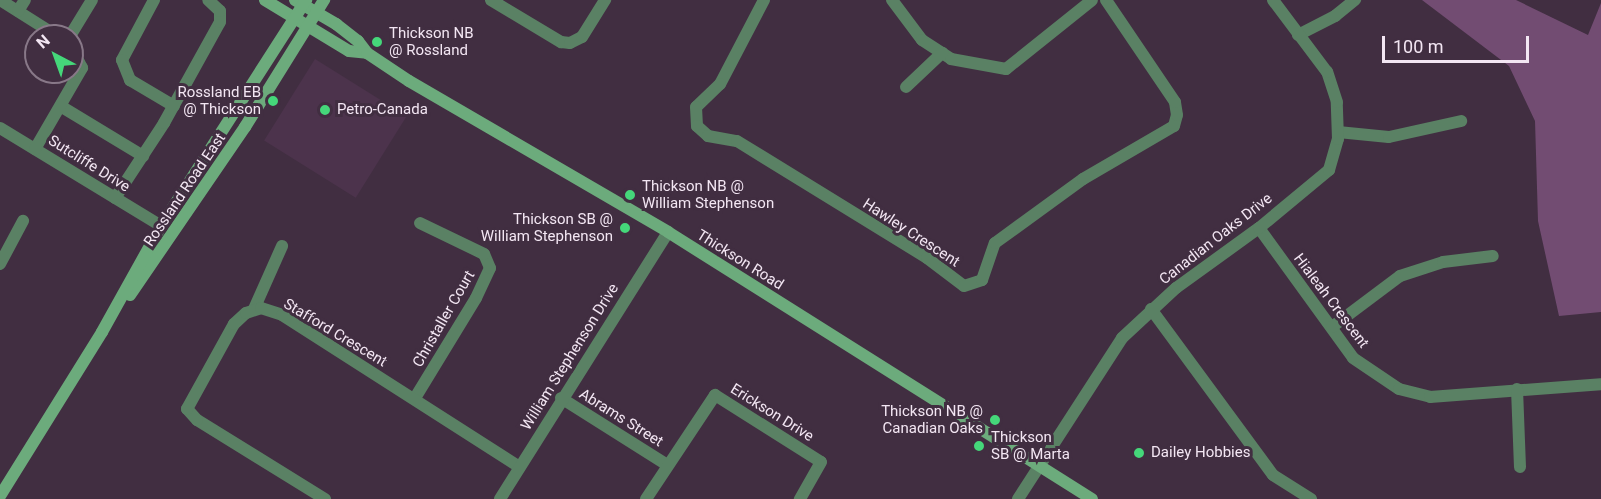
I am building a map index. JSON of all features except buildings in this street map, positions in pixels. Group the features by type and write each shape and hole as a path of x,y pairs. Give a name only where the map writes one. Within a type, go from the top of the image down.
{"main road":[{"name":"Thickson Road","path":"265,0 349,51 367,53 668,232 1092,499"},
{"name":"Rossland Road East","path":"102,332 175,234 324,0"},
{"name":"Thickson Road","path":"301,2 358,40 367,53"},
{"name":"Rossland Road East","path":"0,496 102,332 161,226 294,19 301,2"}],"street":[{"path":"0,0 38,24"},
{"path":"18,11 26,0"},
{"path":"77,24 92,0"},
{"path":"154,0 122,60 130,80 174,106"},
{"path":"115,198 174,106 220,22 220,11 208,0"},
{"path":"491,0 561,42 570,43 582,38 605,0"},
{"name":"Hawley Crescent","path":"764,0 720,84 696,107 697,126 708,136 736,141 927,258 964,286 982,280 995,243 1083,179 1174,126 1178,115 1175,102 1106,0"},
{"path":"892,0 922,40 942,53 979,67 1006,69 1092,0"},
{"name":"Canadian Oaks Drive","path":"1018,499 1122,338 1151,309 1259,228 1329,170 1338,132 1336,102 1327,72 1273,0"},
{"path":"1298,34 1335,16 1355,0"},
{"path":"906,87 942,53"},
{"path":"35,149 74,84"},
{"path":"62,107 143,156"},
{"path":"1338,132 1389,136 1461,121"},
{"name":"Sutcliffe Drive","path":"0,128 161,226"},
{"path":"0,264 23,221"},
{"name":"Christaller Court","path":"415,398 476,298 489,268 483,254 420,223"},
{"name":"Hialeah Crescent","path":"1259,228 1353,358 1399,388 1430,397 1601,384"},
{"name":"William Stephenson Drive","path":"500,499 561,398 668,232"},
{"path":"282,246 254,309 234,324 187,409 197,420 325,499"},
{"path":"1332,327 1400,276 1443,262 1493,256"},
{"name":"Stafford Crescent","path":"254,309 282,315 520,467"},
{"path":"1151,309 1273,475 1311,499"},
{"path":"1517,389 1520,467"},
{"name":"Erickson Drive","path":"646,499 666,464 715,395 821,462 801,499"},
{"name":"Abrams Street","path":"561,398 666,464"}],"shaded area":[{"path":"1422,0 1516,0 1588,35 1601,3 1601,312 1559,316 1538,221 1535,121 1509,66"},
{"path":"315,59 407,116 356,198 264,140"}],"place":[{"name":"Thickson NB @ Rossland","path":"377,42"},
{"name":"Rossland EB @ Thickson","path":"273,101"},
{"name":"Petro-Canada","path":"325,110"},
{"name":"Thickson NB @ William Stephenson","path":"630,195"},
{"name":"Thickson SB @ William Stephenson","path":"625,228"},
{"name":"Thickson NB @ Canadian Oaks","path":"995,420"},
{"name":"Thickson SB @ Marta","path":"979,446"},
{"name":"Dailey Hobbies","path":"1139,453"}]}
